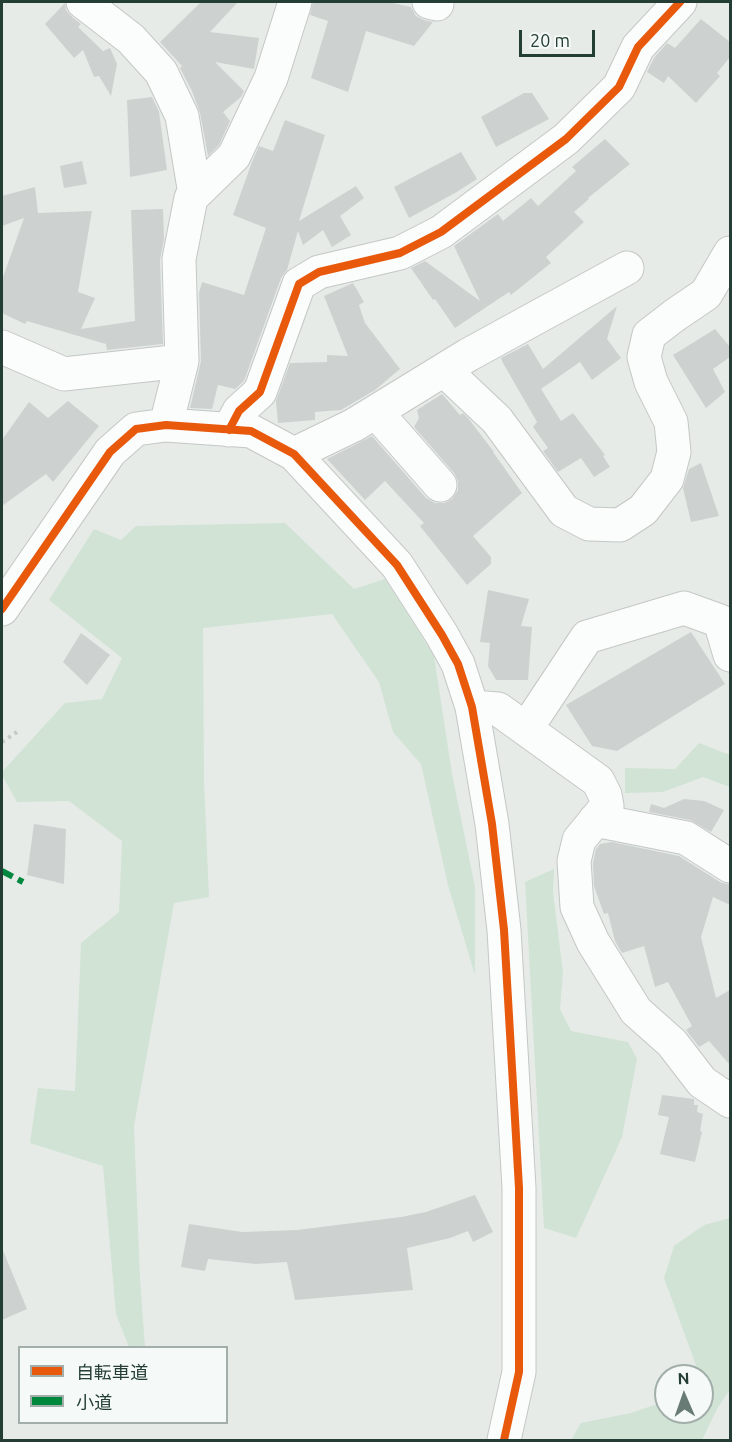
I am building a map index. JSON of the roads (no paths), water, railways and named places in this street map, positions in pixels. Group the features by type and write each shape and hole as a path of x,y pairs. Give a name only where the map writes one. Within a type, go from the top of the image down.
{"street":[{"path":"83,2 131,39 161,72 182,116 195,194"},
{"path":"166,425 182,361 179,259 191,198 234,156 271,78 295,2"},
{"path":"229,430 239,411 260,392 299,284 319,272 400,253 451,225 566,139 619,87 639,46 680,2"},
{"path":"444,370 497,420 564,511 589,524 620,525 643,510 667,479 674,452 671,422 651,382 644,357 649,335 706,294 730,253"},
{"path":"294,454 354,425 468,355 627,268"},
{"path":"2,347 64,374 182,361"},
{"path":"376,412 440,485"},
{"path":"2,609 110,452 136,429 166,425 251,431 294,454 397,565 442,635 458,664 472,707 492,824 504,930 519,1188 519,1372 504,1440"},
{"path":"526,729 587,637 684,608 720,621 730,655"},
{"path":"472,707 498,709 598,781 605,795 607,806 579,840 574,861 577,907 593,942 636,1011 672,1043 702,1082 730,1101"},
{"path":"595,820 686,838 730,866"}]}
